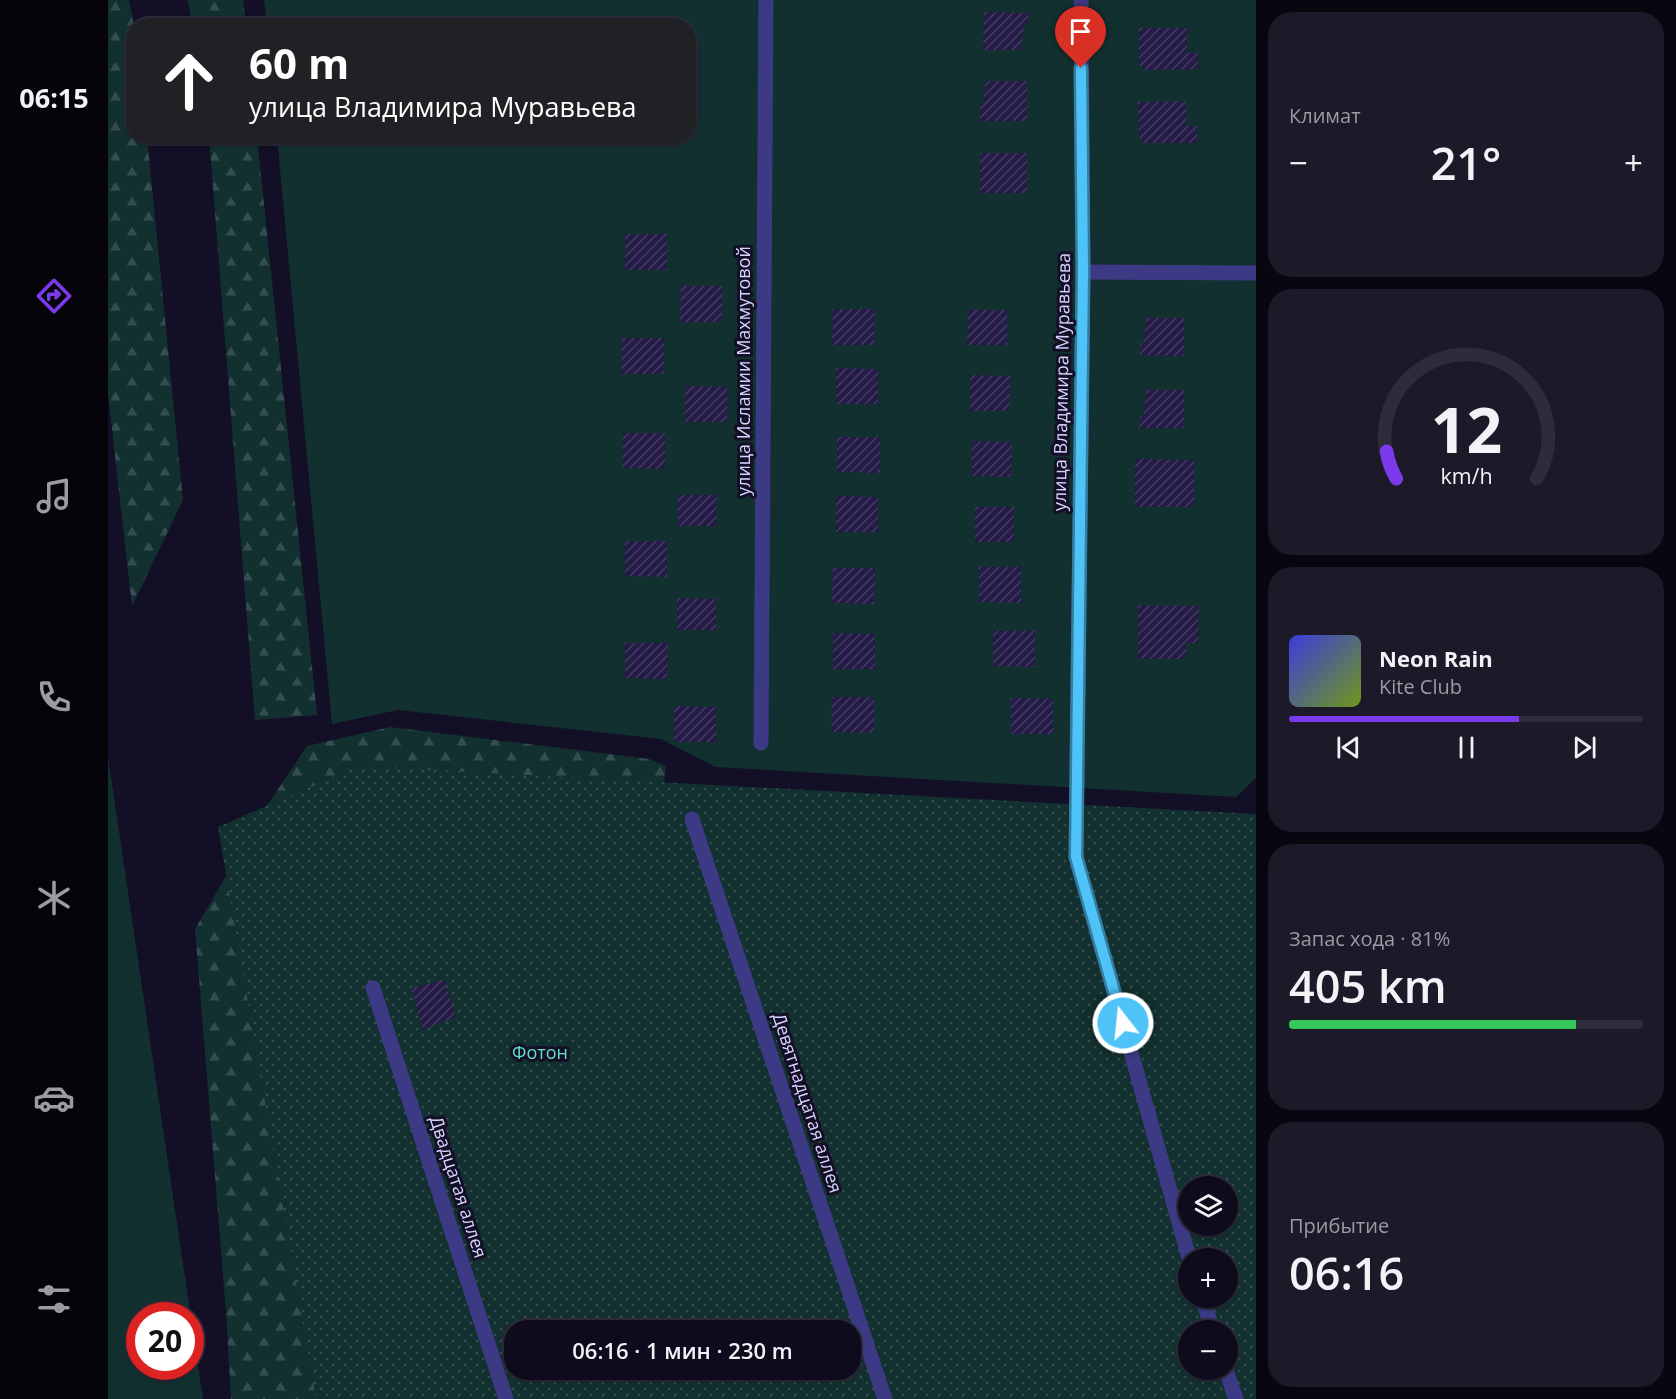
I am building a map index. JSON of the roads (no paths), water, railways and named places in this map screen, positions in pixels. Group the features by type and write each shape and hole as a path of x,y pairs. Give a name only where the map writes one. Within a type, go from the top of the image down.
{"street":[{"name":"улица Исламии Махмутовой","path":"761,742 766,0"},
{"name":"улица Владимира Муравьева","path":"1081,0 1083,272 1076,857 1186,1248"},
{"path":"1083,272 1256,273"},
{"name":"Девятнадцатая аллея","path":"692,819 885,1399"},
{"name":"Двадцатая аллея","path":"373,988 506,1399"},
{"path":"1229,1380 1236,1399"}],"park label":[{"name":"Фотон","path":"540,1053"}]}
